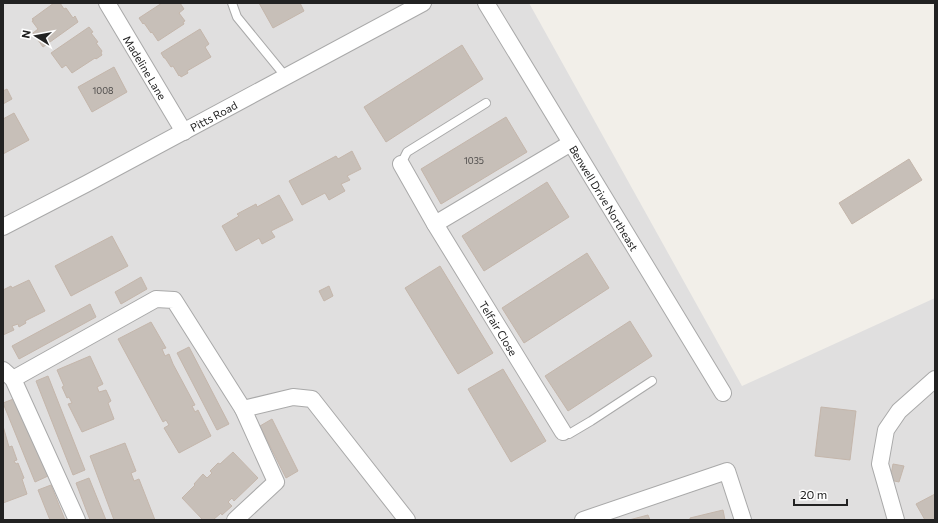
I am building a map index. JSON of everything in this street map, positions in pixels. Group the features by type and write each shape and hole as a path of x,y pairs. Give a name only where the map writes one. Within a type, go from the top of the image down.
{"street":[{"name":"Madeline Lane","path":"107,3 184,132"},
{"name":"Pitts Road","path":"3,227 184,132 423,3"},
{"name":"Benwell Drive Northeast","path":"486,3 723,393"},
{"path":"435,224 571,143"},
{"name":"Telfair Close","path":"401,164 435,224 563,432"},
{"path":"77,520 8,374 156,299 174,300 243,409 276,482 236,520"},
{"path":"896,520 880,464 886,430 899,411 935,379"},
{"path":"243,409 293,396 312,399 407,520"},
{"path":"583,520 727,471 742,520"}],"lane":[{"path":"232,3 237,17 286,77"},
{"path":"401,164 407,152 486,103"},
{"path":"563,432 569,434 652,381"}],"shaded area":[{"path":"3,3 529,3 742,386 935,298 935,520 3,520"}],"building":[{"path":"54,3 60,3 64,9 66,8 73,18 75,16 78,22 43,47 33,33 38,29 32,21 34,20 32,19"},
{"path":"162,3 180,3 184,9 179,13 185,21 183,22 184,24 158,41 139,18"},
{"path":"259,3 300,3 304,11 273,28"},
{"path":"89,27 93,32 91,33 98,42 96,43 102,51 102,55 72,73 66,65 62,68 51,53"},
{"path":"200,29 209,44 205,47 211,57 187,71 188,73 181,77 173,66 171,67 161,53"},
{"path":"462,45 483,79 386,142 364,107"},
{"path":"114,67 127,92 92,112 78,87"},
{"path":"7,89 12,99 3,104 3,91"},
{"path":"14,113 29,140 3,154 3,119"},
{"path":"506,117 527,152 441,204 421,169"},
{"path":"352,151 361,169 347,176 350,180 341,184 345,191 329,200 325,193 302,205 289,181 336,156 338,159"},
{"path":"909,159 922,180 852,224 839,203"},
{"path":"547,182 569,217 484,271 462,236"},
{"path":"279,195 293,220 271,231 275,237 262,244 259,238 236,251 222,226 239,216 237,214 256,204 257,207"},
{"path":"112,236 128,266 71,296 55,266"},
{"path":"587,253 609,288 524,343 502,308"},
{"path":"440,266 493,353 458,374 405,288"},
{"path":"141,277 147,289 121,304 115,292"},
{"path":"29,280 45,311 25,321 26,323 19,327 18,324 12,326 14,330 3,335 3,290 11,286 12,288"},
{"path":"329,286 333,296 324,301 319,291"},
{"path":"90,304 96,317 19,359 12,346"},
{"path":"630,321 652,356 568,411 545,376"},
{"path":"151,322 166,348 162,349 165,356 169,354 195,405 192,406 195,412 198,410 211,436 179,453 164,428 169,425 166,420 163,422 118,339"},
{"path":"189,347 229,424 217,430 177,353"},
{"path":"90,356 103,384 97,387 99,392 106,390 111,401 108,403 114,419 82,432 68,404 72,403 69,397 67,398 62,387 64,386 57,370"},
{"path":"503,369 546,441 511,462 468,389"},
{"path":"48,376 85,470 73,475 36,381"},
{"path":"16,398 48,476 35,482 3,403"},
{"path":"821,407 856,411 850,460 815,456"},
{"path":"272,419 298,471 286,478 260,426"},
{"path":"3,426 9,447 12,446 17,460 14,461 16,464 18,463 24,478 22,479 27,494 3,503"},
{"path":"125,443 136,471 131,473 134,481 139,479 155,520 114,520 90,456"},
{"path":"233,452 258,478 234,501 232,498 228,502 232,506 222,515 221,513 213,520 203,520 182,498 195,485 194,484 203,474 207,478 212,473 210,471 218,463 220,464"},
{"path":"893,464 904,466 899,482 890,480"},
{"path":"89,478 106,520 90,520 76,483"},
{"path":"51,485 65,520 50,520 38,490"},
{"path":"935,494 935,520 925,520 916,504"},
{"path":"723,510 725,520 690,520 690,518"},
{"path":"648,515 650,520 629,520"}]}
